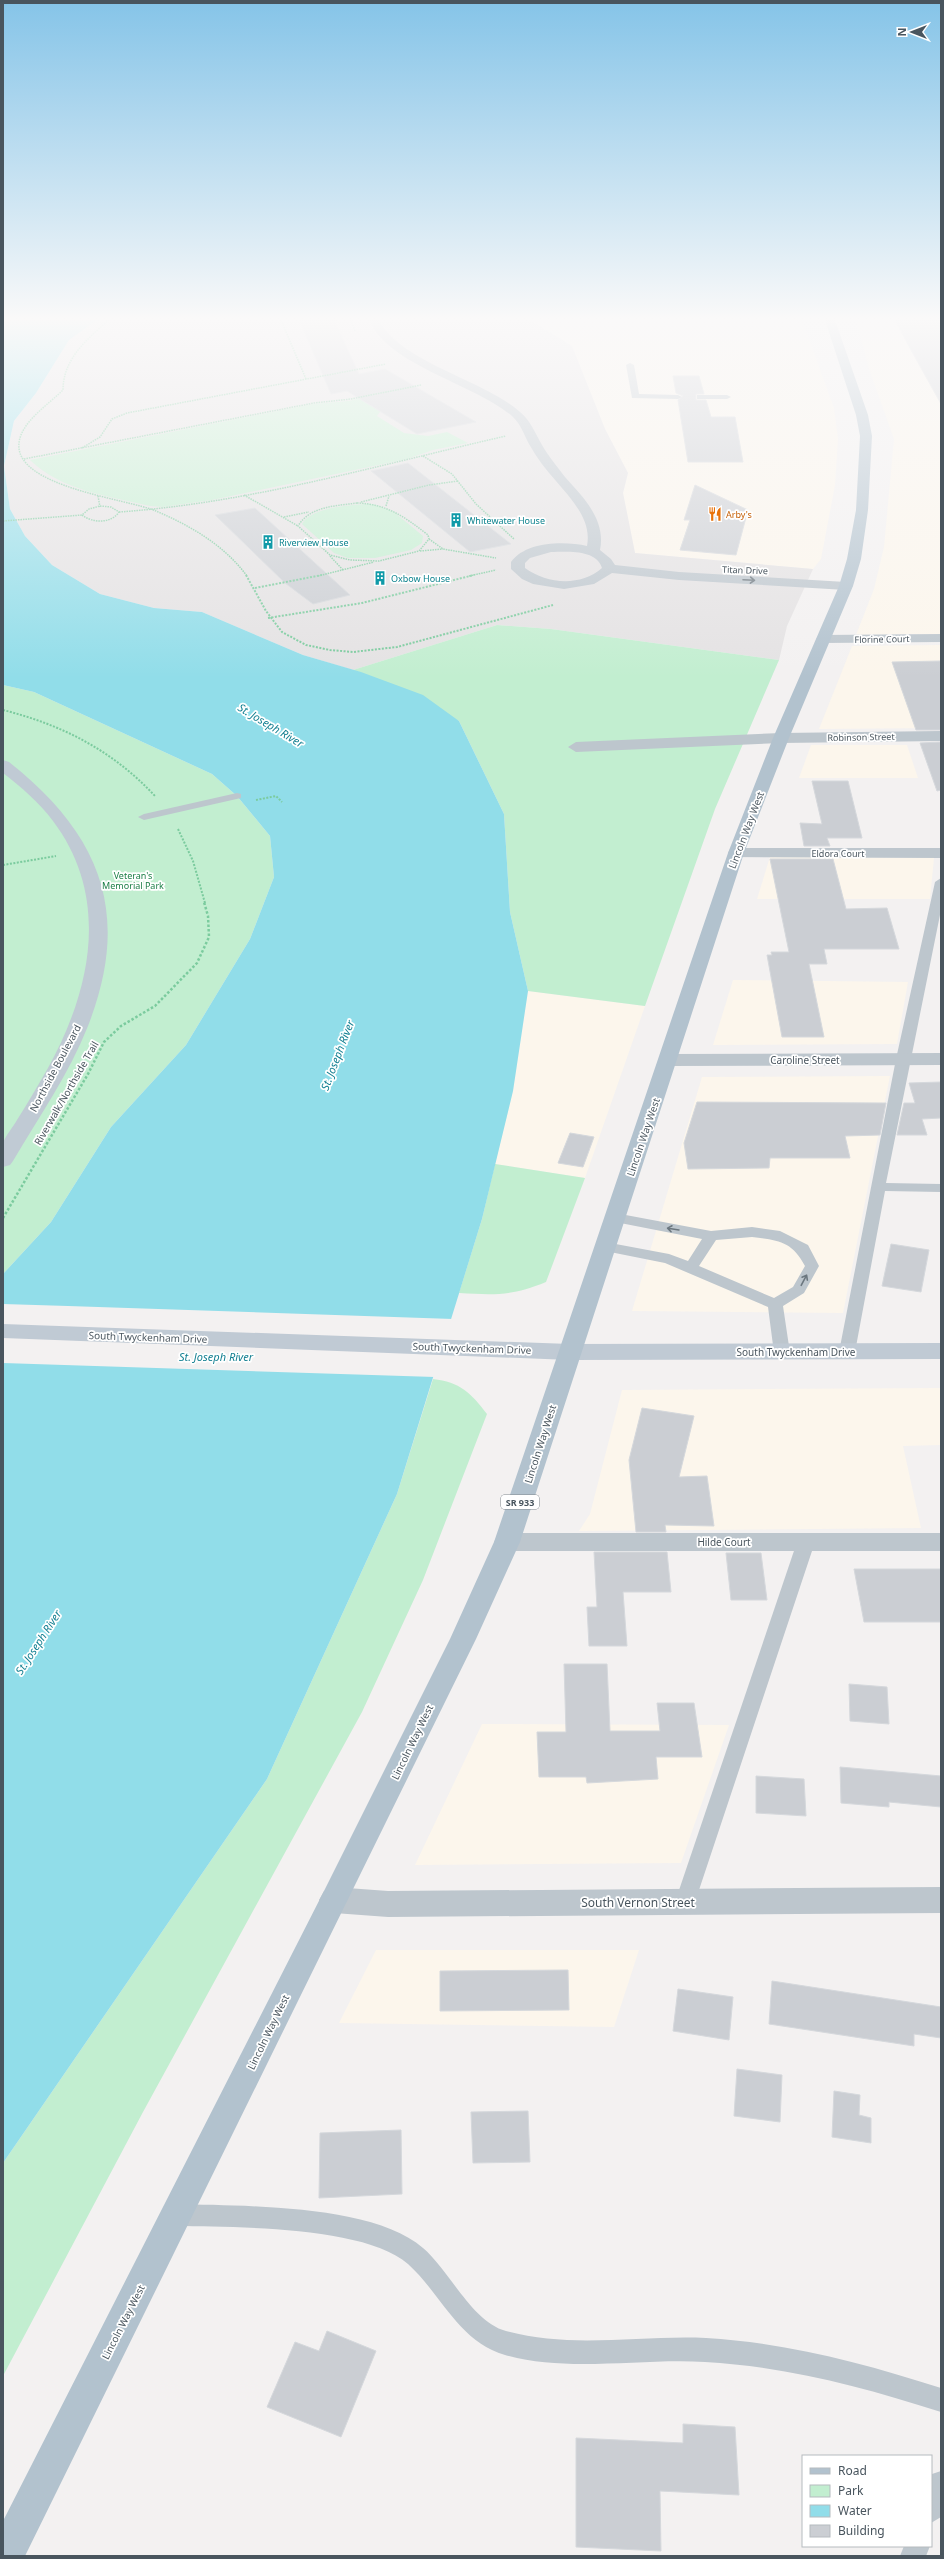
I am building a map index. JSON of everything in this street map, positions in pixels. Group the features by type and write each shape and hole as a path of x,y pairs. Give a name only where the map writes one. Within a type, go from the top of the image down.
{"main road":[{"name":"Lincoln Way West","path":"5,2556 334,1900 463,1639 507,1542 669,1060 736,853 781,738 848,581 854,559 862,510 866,439"}],"street":[{"path":"533,439 549,465 586,509 596,536 593,552"},
{"path":"566,548 593,552 608,563 609,569 604,575 594,580 563,584 536,580 524,575 518,569 518,562 525,555 535,551 566,548"},
{"name":"Titan Drive","path":"609,569 679,576 848,581"},
{"name":"Florine Court","path":"823,639 941,638"},
{"name":"Robinson Street","path":"576,747 781,738 941,736"},
{"name":"Northside Boulevard","path":"3,765 39,794 53,809 81,852 97,895 100,922 96,971 74,1035 3,1162"},
{"name":"Eldora Court","path":"736,853 941,853"},
{"name":"Caroline Street","path":"669,1060 941,1059"},
{"name":"South Twyckenham Drive","path":"3,1332 570,1352 782,1353 941,1351"},
{"name":"Hilde Court","path":"507,1542 941,1542"},
{"name":"South Vernon Street","path":"334,1900 388,1904 941,1900"}],"lane":[{"path":"144,817 237,796"},
{"path":"847,1352 903,1059 941,882"},
{"path":"878,1187 941,1188"},
{"path":"615,1218 711,1236 752,1232 780,1236 803,1248 812,1266 799,1290 775,1304"},
{"path":"691,1268 711,1236"},
{"path":"605,1247 669,1259 775,1304"},
{"path":"775,1304 782,1353"},
{"path":"685,1902 806,1542"},
{"path":"177,2215 244,2216 371,2232 403,2246 433,2273 457,2306 475,2325 502,2342 542,2350 704,2350 762,2355 835,2368 941,2400"},
{"path":"932,2508 941,2483"}],"path":[{"path":"20,439 19,449 24,459 48,479 98,496 153,510 201,534 221,548 239,565 255,588 268,618 287,638 305,644 353,653 372,652 408,646 556,603"},
{"path":"82,448 96,439"},
{"path":"24,459 126,439"},
{"path":"82,515 86,510 100,507 115,508 119,512 153,510 244,495 493,439"},
{"path":"422,456 443,467 458,481 476,504 502,526 517,542"},
{"path":"284,517 389,496 429,485 458,481"},
{"path":"244,495 298,526 330,555 343,570"},
{"path":"98,496 100,507"},
{"path":"386,506 389,496"},
{"path":"357,503 386,506 422,531 429,539 443,549"},
{"path":"298,526 300,520 313,511"},
{"path":"3,521 82,515 90,520 104,520 116,517 119,512"},
{"path":"419,551 429,539"},
{"path":"255,588 343,570 419,551 443,549 501,559"},
{"path":"330,555 350,560 379,561"},
{"path":"268,618 362,603 498,569"},
{"name":"Riverwalk/Northside Trail","path":"3,710 60,727 90,742 118,761 147,786 168,811 193,861 208,916 209,937 197,963 175,987 155,1006 121,1026 104,1042 88,1074 3,1218"},
{"path":"3,865 81,852"}],"shaded area":[{"path":"10,439 610,439 628,473 623,493 635,553 813,569 787,626 779,660 551,629 497,625 353,670 303,655 202,612 154,608 100,594 52,565 25,536 10,509 4,466"},
{"path":"610,439 838,439 835,485 821,559 813,569 635,553 623,493 628,473"},
{"path":"894,439 941,439 941,634 856,635 874,589 884,547"},
{"path":"941,645 941,728 819,729 852,646"},
{"path":"811,745 907,745 918,778 799,778"},
{"path":"770,857 934,858 930,899 757,899"},
{"path":"733,980 908,982 897,1044 713,1045"},
{"path":"528,991 645,1006 585,1178 495,1164 513,1091"},
{"path":"890,1076 843,1313 632,1311 702,1077"},
{"path":"941,1388 941,1445 903,1446 921,1528 579,1531 590,1514 622,1390"},
{"path":"482,1724 729,1725 681,1863 415,1865"},
{"path":"376,1950 639,1950 614,2027 339,2023"}],"green space":[{"path":"134,439 461,439 468,443 433,450 407,459 212,500 163,507 150,506 71,486 56,479 30,460"},
{"path":"373,504 394,512 423,536 422,543 411,550 375,558 348,558 334,553 302,524 307,518 323,510 345,506"},
{"path":"497,625 551,629 779,660 715,809 645,1006 528,991 510,912 504,814 459,721 353,670"},
{"name":"Veteran's Memorial Park","path":"3,685 34,692 212,774 237,796 270,836 274,877 250,939 186,1045 111,1127 51,1222 3,1274"},
{"path":"495,1164 585,1178 546,1282 534,1287 503,1294 459,1293 482,1219"},
{"path":"433,1379 458,1386 470,1394 487,1414 423,1580 362,1712 143,2112 3,2376 3,2163 267,1779 397,1494"}],"water":[{"name":"St. Joseph River","path":"3,439 10,439 4,466 10,509 25,536 52,565 100,594 154,608 202,612 303,655 361,672 423,695 459,721 504,814 510,912 528,991 513,1091 482,1219 397,1494 267,1779 3,2163 3,1274 51,1222 111,1127 186,1045 250,939 274,877 270,836 237,796 212,774 34,692 3,685"}],"pier":[{"path":"3,1304 453,1319 435,1377 3,1363"}],"building":[{"path":"684,439 739,439 743,462 688,462"},
{"name":"Whitewater House","path":"408,463 511,544 470,552 371,471"},
{"path":"695,485 748,510 736,555 680,550 690,520 684,520"},
{"name":"Riverview House","path":"255,508 350,595 313,604 285,583 215,515"},
{"path":"941,661 941,730 916,730 892,662"},
{"path":"941,742 941,790 937,791 920,743"},
{"path":"812,781 848,781 862,838 827,838 830,846 804,846 800,823 822,824"},
{"path":"770,859 833,859 846,909 887,908 899,949 824,949 827,964 809,964 824,1037 782,1037 767,955 772,955 771,952 789,952"},
{"path":"941,1082 941,1118 922,1119 927,1135 897,1135 904,1103 915,1103 909,1083"},
{"path":"697,1102 886,1103 880,1135 845,1136 850,1158 770,1158 769,1168 688,1169 684,1143"},
{"path":"570,1133 594,1137 583,1167 558,1163"},
{"path":"891,1244 929,1250 921,1292 882,1286"},
{"path":"642,1408 694,1416 679,1477 707,1476 714,1526 665,1525 666,1532 636,1532 629,1460"},
{"path":"594,1552 667,1552 671,1592 623,1592 627,1646 589,1646 587,1607 597,1607"},
{"path":"726,1553 761,1553 767,1600 731,1600"},
{"path":"854,1569 941,1569 941,1622 864,1622"},
{"path":"564,1664 607,1664 610,1731 660,1731 657,1703 694,1703 702,1757 656,1757 658,1779 587,1783 586,1777 539,1777 537,1732 566,1732"},
{"path":"849,1684 887,1687 889,1724 850,1721"},
{"path":"840,1767 941,1776 941,1807 889,1802 889,1807 841,1803"},
{"path":"756,1776 804,1779 806,1816 756,1813"},
{"path":"568,1970 569,2010 440,2011 440,1971"},
{"path":"772,1981 941,2007 941,2038 914,2034 914,2046 769,2024"},
{"path":"678,1989 733,1997 729,2040 673,2031"},
{"path":"737,2069 782,2075 780,2122 734,2116"},
{"path":"834,2091 860,2095 859,2115 871,2118 871,2143 832,2137"},
{"path":"528,2111 530,2162 473,2163 471,2112"},
{"path":"401,2130 402,2194 319,2198 320,2133"},
{"path":"327,2331 376,2351 341,2437 267,2407 295,2342 319,2351"},
{"path":"683,2424 735,2427 739,2495 660,2491 661,2551 576,2547 576,2438 683,2443"}],"place":[{"name":"Arby's","path":"715,514"},
{"name":"Whitewater House","path":"456,520"},
{"name":"Riverview House","path":"268,542"},
{"name":"Oxbow House","path":"380,578"}]}
